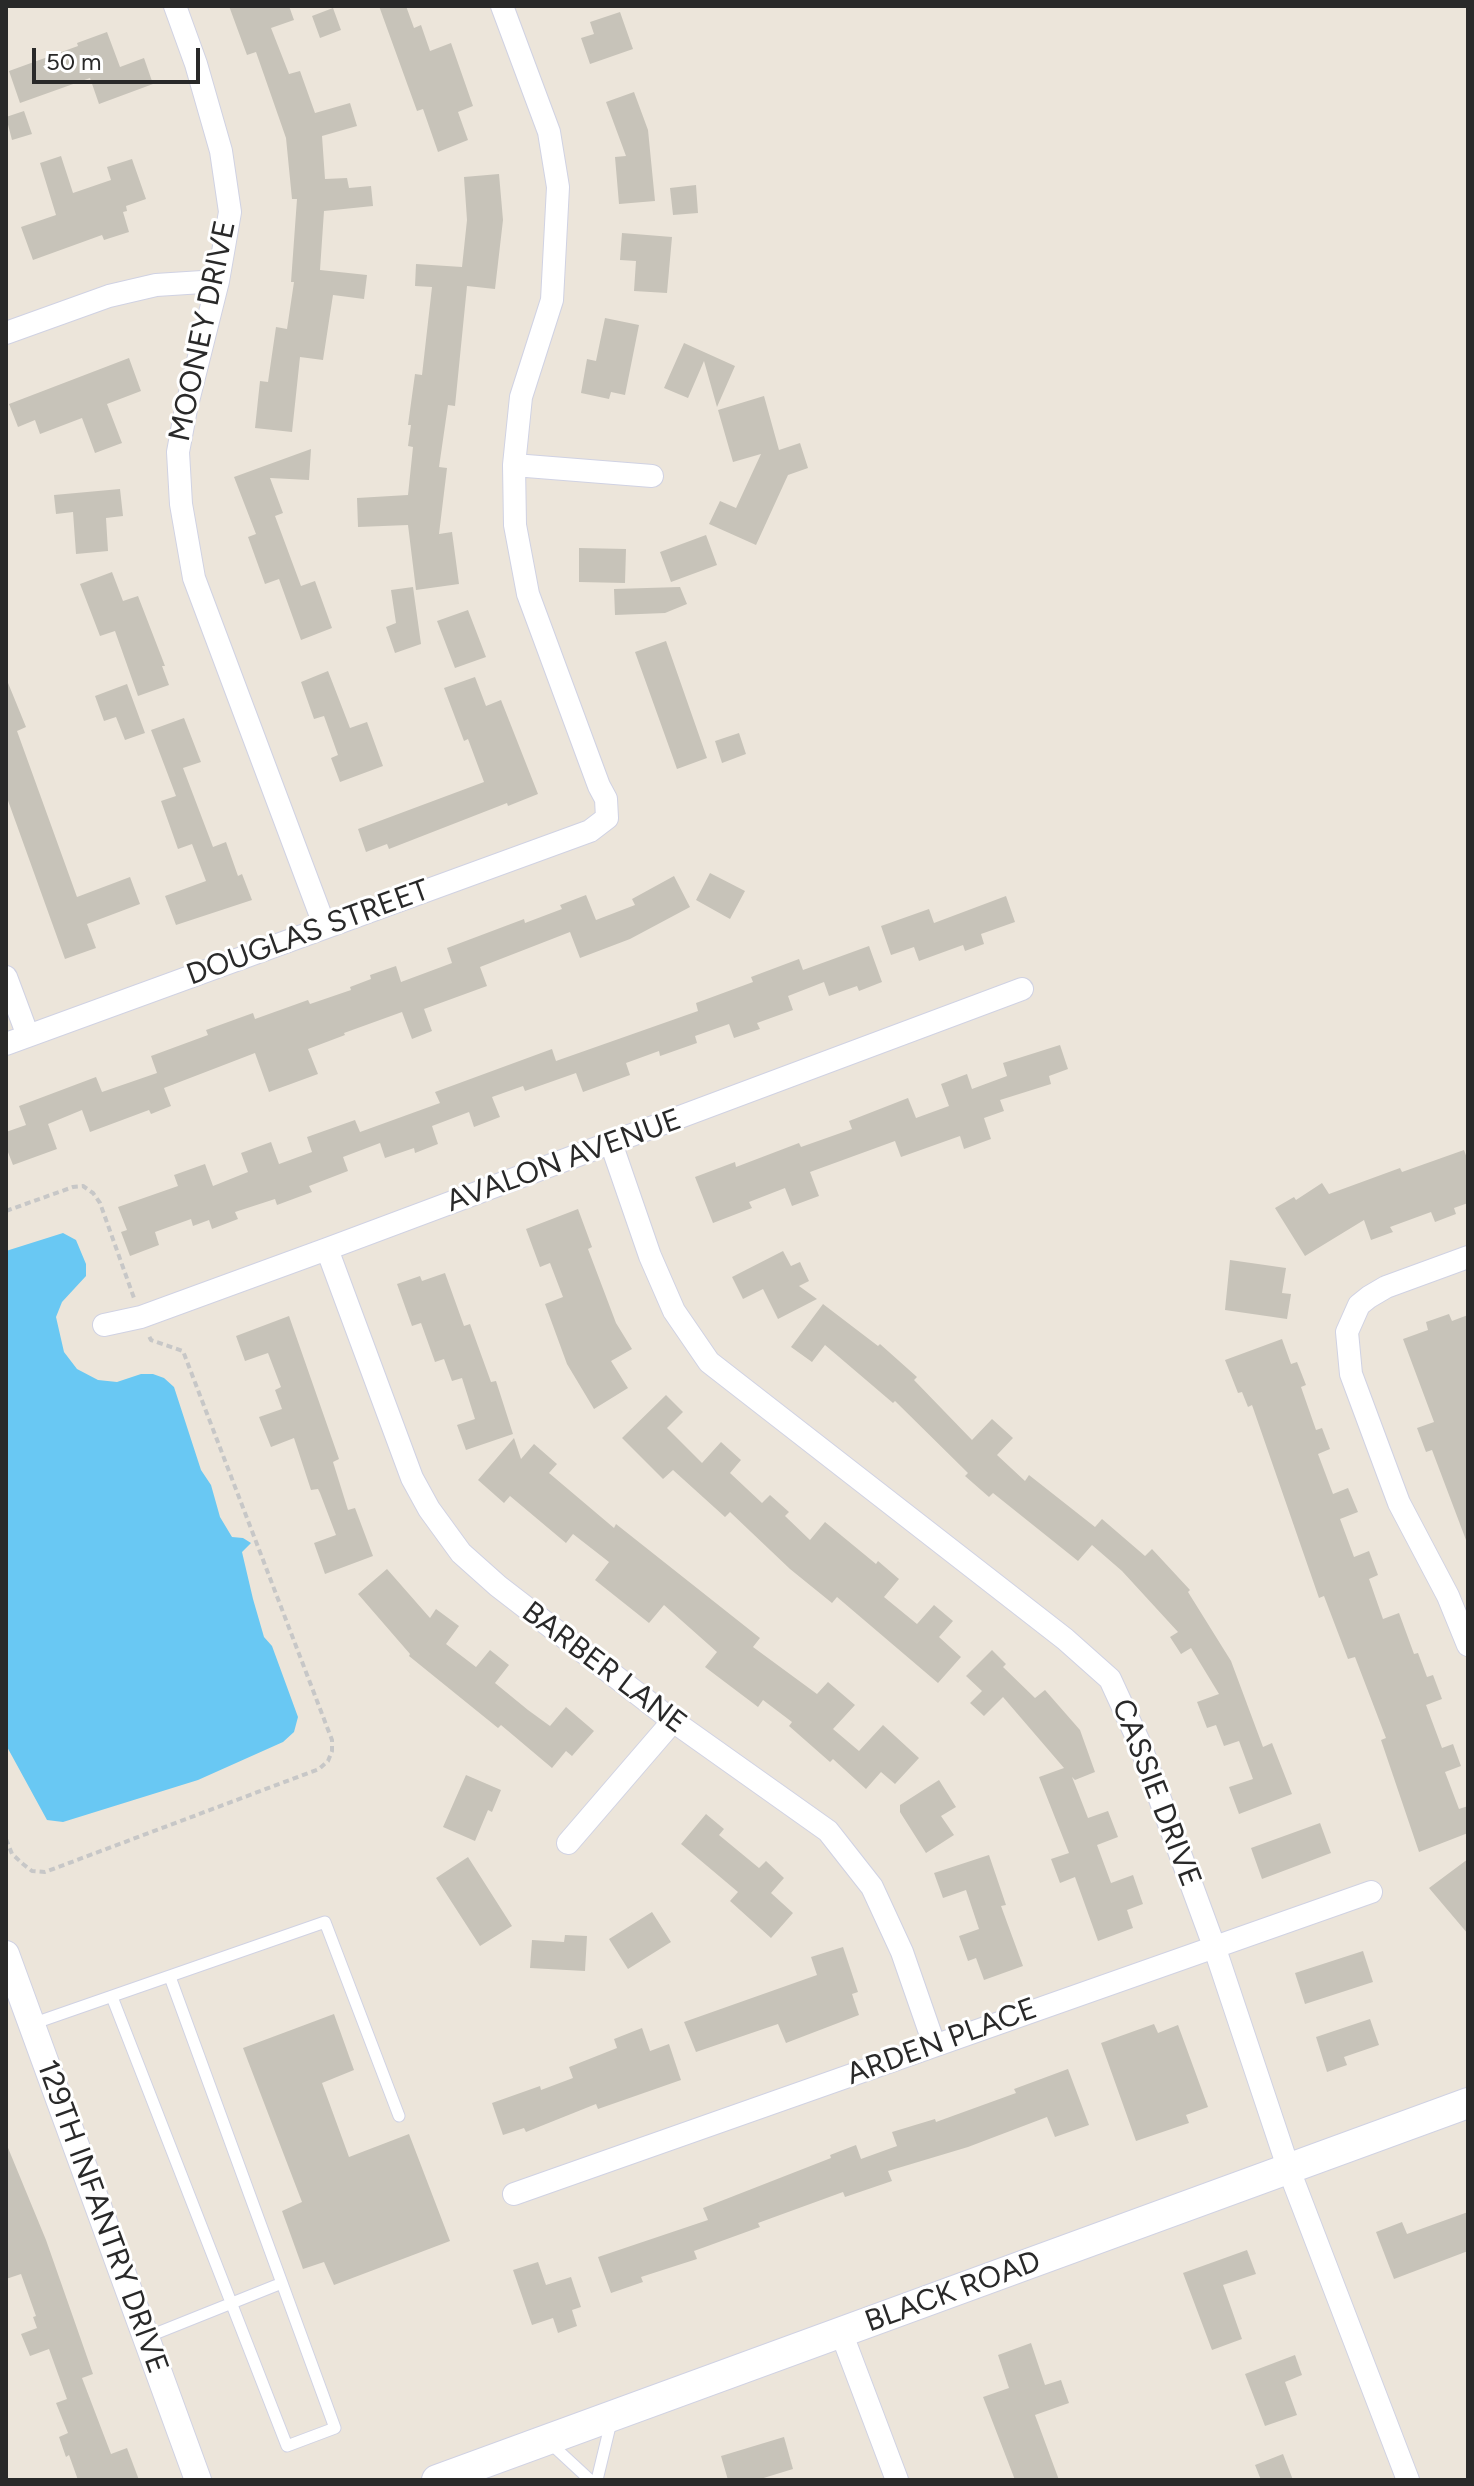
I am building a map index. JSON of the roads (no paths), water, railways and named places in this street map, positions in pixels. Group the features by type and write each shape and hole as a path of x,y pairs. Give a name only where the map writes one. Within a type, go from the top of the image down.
{"main road":[{"name":"BLACK ROAD","path":"437,2480 1468,2103"}],"street":[{"name":"MOONEY DRIVE","path":"175,6 196,64 221,151 230,212 218,281 178,452 181,504 194,578 325,927"},
{"path":"502,6 549,132 558,187 552,300 521,397 514,465 652,476"},
{"path":"6,333 109,296 156,285 218,281"},
{"name":"DOUGLAS STREET","path":"6,1044 590,831 607,818 606,799 528,594 515,525 514,465"},
{"path":"6,977 28,1036"},
{"name":"AVALON AVENUE","path":"104,1325 141,1317 327,1249 1022,989"},
{"name":"CASSIE DRIVE","path":"611,1143 650,1256 674,1311 709,1362 1065,1639 1110,1679 1139,1742 1214,1946 1289,2170 1408,2480"},
{"name":"BARBER LANE","path":"327,1249 412,1478 461,1553 498,1586 673,1721 828,1831 872,1887 902,1952 934,2044"},
{"path":"1468,1257 1386,1287 1369,1297 1359,1305 1347,1332 1351,1374 1399,1503 1448,1596 1468,1645"},
{"path":"568,1843 673,1721"},
{"name":"ARDEN PLACE","path":"514,2194 1371,1892"},
{"name":"129TH INFANTRY DRIVE","path":"6,1954 198,2480"},
{"path":"841,2332 897,2480"}],"lane":[{"path":"31,2024 325,1922 399,2116"},
{"path":"112,1997 287,2446 335,2428 170,1977"},
{"path":"146,2337 282,2283"},
{"path":"597,2480 613,2415"},
{"path":"547,2439 590,2480"}],"water":[{"path":"63,1233 76,1240 86,1264 86,1276 62,1302 56,1317 64,1352 77,1369 98,1380 117,1382 141,1374 153,1374 174,1387 220,1517 232,1537 251,1543 242,1552 253,1599 264,1637 272,1646 298,1717 294,1732 283,1742 198,1780 63,1822 47,1820 6,1745 6,1251"}]}
